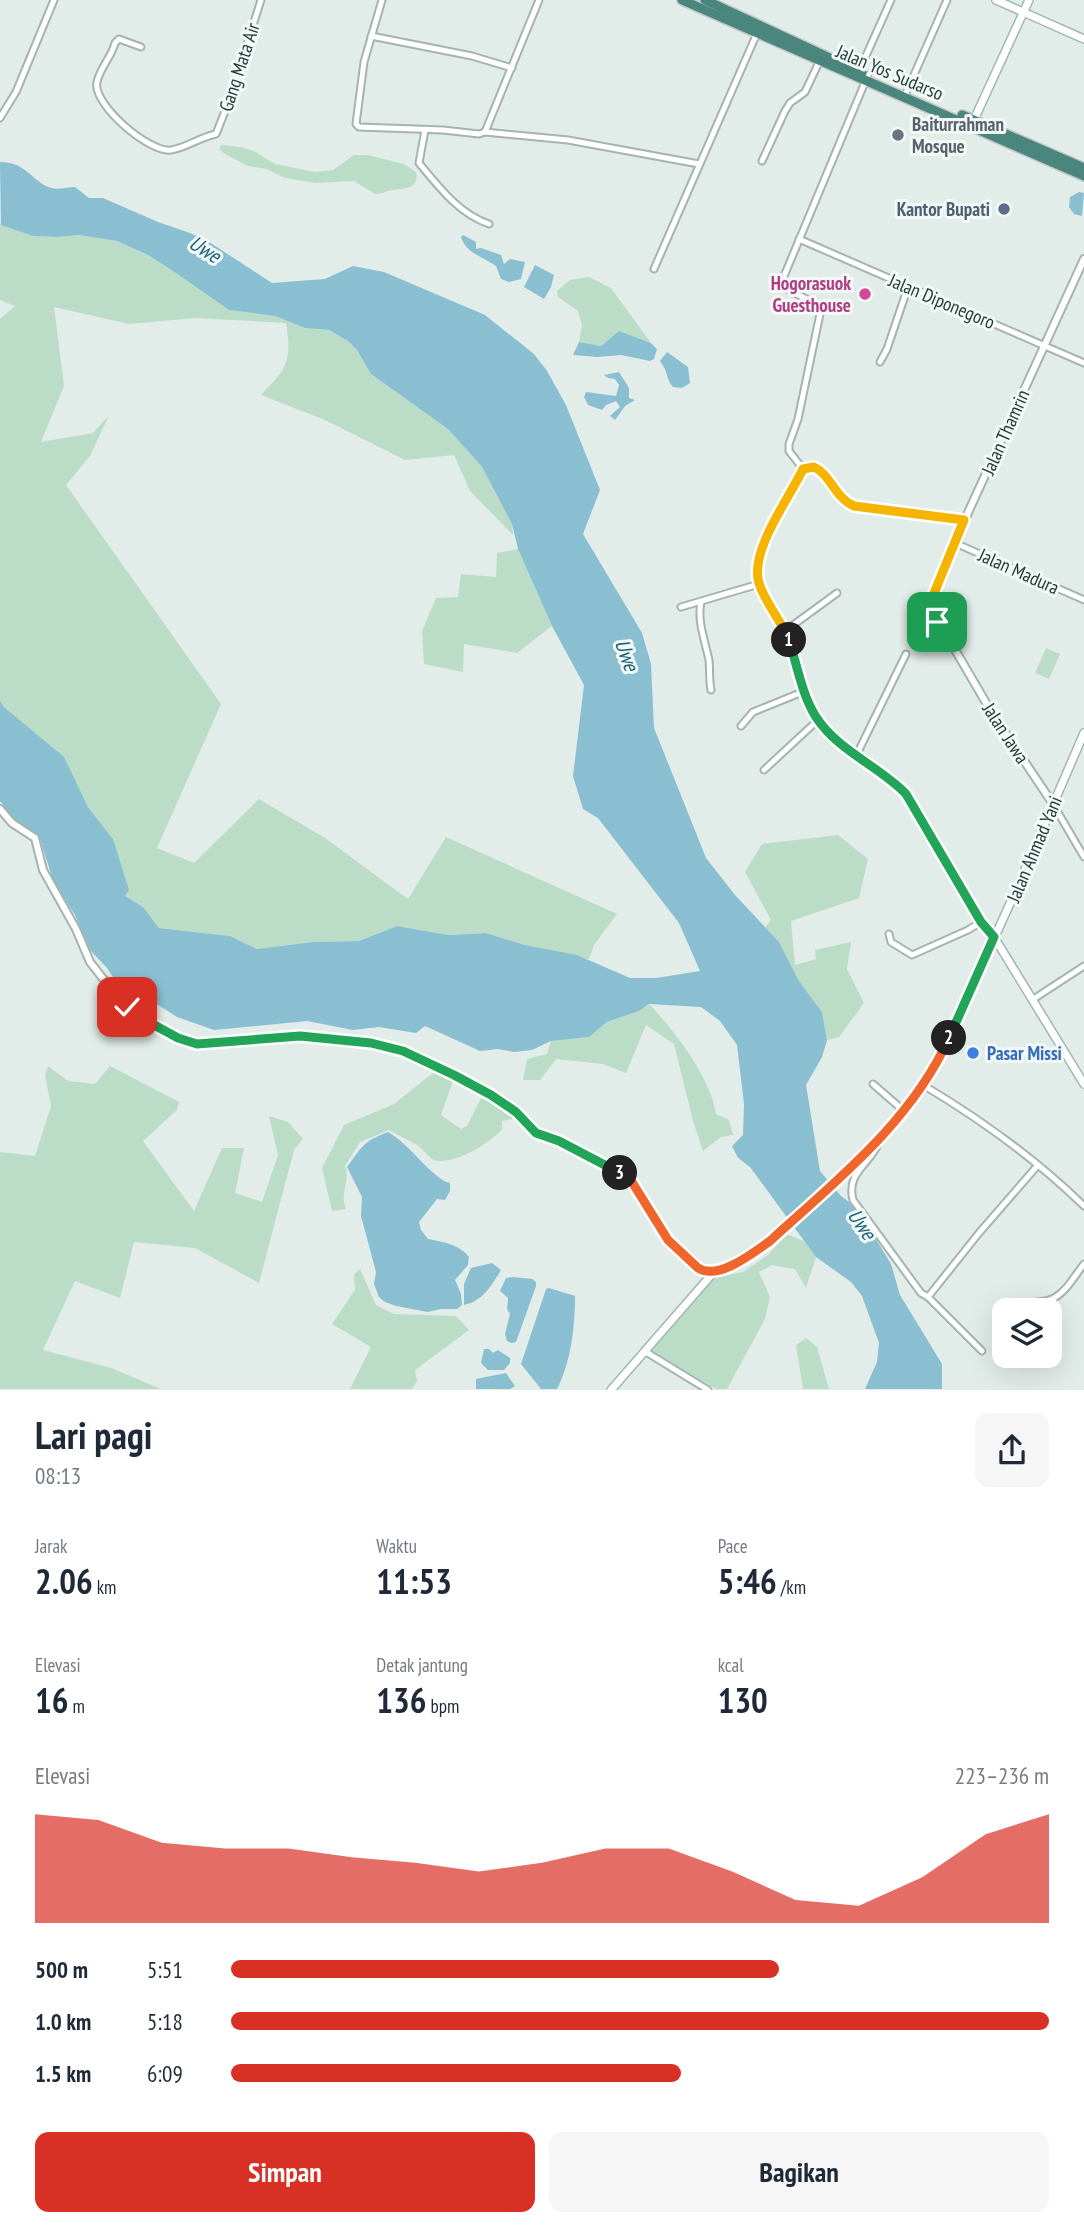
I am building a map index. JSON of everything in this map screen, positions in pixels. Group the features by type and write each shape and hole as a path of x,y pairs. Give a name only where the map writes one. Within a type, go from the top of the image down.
{"highway":[{"name":"Jalan Yos Sudarso","path":"682,0 759,28"},
{"name":"Jalan Yos Sudarso","path":"705,0 821,58 1084,168"},
{"name":"Jalan Yos Sudarso","path":"867,78 906,93 1084,176"}],"main road":[{"path":"996,0 1084,38"},
{"path":"972,123 1029,0"},
{"name":"Jalan Ahmad Yani","path":"713,1273 744,1259 770,1241 880,1139 923,1085 940,1058 1084,733"},
{"path":"994,937 1084,1084"},
{"path":"611,1390 713,1273"}],"street":[{"path":"0,118 16,92 54,0"},
{"name":"Gang Mata Air","path":"141,47 119,39 97,82 97,94 118,121 142,140 168,151 216,134 229,102 261,0"},
{"path":"382,0 362,75 356,124 363,128 479,134 485,132 568,140 699,164"},
{"path":"485,132 539,0"},
{"path":"865,58 891,0"},
{"path":"906,93 947,0"},
{"path":"654,269 759,28"},
{"path":"371,37 472,56 512,68"},
{"path":"762,161 785,111 790,103 805,92 821,58"},
{"path":"803,469 789,451 789,444 798,419 820,314 818,305 783,287 782,281 867,78"},
{"path":"425,130 419,163 453,201 475,219 489,224"},
{"name":"Jalan Diponegoro","path":"799,239 1084,363"},
{"name":"Jalan Thamrin","path":"930,607 964,520 1084,259"},
{"path":"880,362 908,287"},
{"path":"803,469 818,468 839,495 854,506 964,520"},
{"path":"803,469 766,538 757,571 759,584 785,631 805,691 818,720 856,757 891,778 906,794 981,922 994,937"},
{"name":"Jalan Madura","path":"955,543 1084,600"},
{"path":"681,607 759,584"},
{"path":"785,631 837,593"},
{"path":"701,602 699,608 704,647 709,661 711,690"},
{"name":"Jalan Jawa","path":"930,607 992,713 1053,804 1084,857"},
{"path":"856,757 906,654"},
{"path":"741,726 753,712 805,691"},
{"path":"764,771 818,720"},
{"path":"0,809 12,823 35,838 43,870 95,970 127,1007 147,1021 178,1038 197,1044 300,1036 371,1043 403,1051 491,1095 516,1112 536,1133 559,1141 622,1174 632,1182 668,1240 698,1268 713,1273"},
{"path":"889,933 891,942 912,955 981,922"},
{"path":"1032,1000 1084,966"},
{"path":"873,1084 904,1111"},
{"path":"923,1085 1038,1166 1084,1206"},
{"path":"880,1139 870,1158 852,1179 850,1188 853,1200 921,1293 982,1351"},
{"path":"928,1297 1038,1166"},
{"path":"1054,1298 1065,1289 1084,1264"},
{"path":"646,1352 708,1390"}],"green space":[{"path":"221,145 254,151 275,164 315,172 333,170 354,155 367,155 404,164 416,172 417,177 410,187 375,194 354,181 315,183 285,178 266,169 248,166 225,154 219,149"},
{"path":"0,224 33,236 79,235 117,241 148,255 229,310 275,316 305,328 329,330 348,341 357,350 371,374 448,429 482,467 512,524 513,535 470,491 454,455 405,460 325,420 261,395 277,378 286,363 286,323 195,318 129,324 54,307 64,386 41,442 93,433 109,415 90,456 66,485 221,704 157,848 194,863 259,799 325,838 408,899 446,837 617,914 594,945 589,959 486,933 448,935 397,926 359,941 313,942 257,949 230,936 159,928 143,907 124,896 113,839 88,807 64,758 0,701 0,319 15,306 0,300"},
{"path":"589,277 611,288 651,343 619,331 601,346 579,342 582,325 578,311 558,297 557,291 570,280"},
{"path":"518,549 552,626 517,653 464,644 463,672 424,664 422,631 436,598 458,597 461,574 496,577 497,553"},
{"path":"1046,648 1060,654 1049,679 1035,673"},
{"path":"838,835 868,859 859,898 791,921 795,965 816,959 815,950 851,942 847,969 864,1003 839,1037 827,1040 822,1012 799,981 779,942 765,927 771,920 745,872 762,844"},
{"path":"649,1004 680,1041 699,1070 713,1100 716,1114 729,1120 733,1135 721,1137 703,1151 674,1044 646,1025 626,1073 603,1064 556,1059 540,1080 523,1080 527,1059 547,1054 551,1041 589,1037 607,1022 639,1011"},
{"path":"48,1066 68,1081 95,1084 110,1066 179,1102 177,1110 143,1141 194,1211 222,1148 244,1148 235,1193 262,1202 278,1155 269,1116 288,1122 303,1139 294,1150 259,1283 195,1248 134,1242 120,1298 75,1281 43,1350 111,1368 161,1389 0,1389 0,1152 35,1156 51,1106 45,1075"},
{"path":"434,1072 453,1081 441,1115 461,1129 467,1126 481,1098 489,1100 516,1118 502,1121 502,1129 497,1135 471,1152 451,1160 434,1160 417,1145 389,1130 360,1142 345,1166 346,1209 332,1211 322,1168 344,1125 394,1104"},
{"path":"787,1234 805,1242 816,1257 806,1288 795,1269 772,1265 759,1272 770,1297 765,1319 727,1389 716,1389 649,1351 713,1278 743,1272 768,1255"},
{"path":"360,1269 376,1305 394,1314 456,1316 469,1330 415,1370 417,1381 412,1389 350,1389 371,1347 332,1324 355,1290 354,1274"},
{"path":"806,1338 817,1347 829,1389 803,1389 796,1345"}],"water":[{"name":"Uwe","path":"0,162 17,165 39,182 52,188 75,187 89,198 103,198 190,233 209,242 272,283 325,279 353,266 384,272 485,315 534,354 566,405 600,490 583,534 642,633 651,664 654,728 706,858 735,895 779,942 799,981 822,1012 827,1040 822,1057 806,1085 820,1171 863,1218 891,1264 900,1295 942,1364 942,1389 865,1389 877,1362 879,1343 862,1296 851,1282 816,1257 750,1167 738,1158 732,1146 743,1135 744,1104 737,1045 720,1021 701,1007 649,1004 639,1011 607,1022 589,1037 551,1041 532,1050 514,1052 498,1049 480,1051 425,1026 416,1033 379,1027 353,1030 307,1021 214,1030 177,1017 149,999 129,993 119,986 90,950 75,915 54,883 39,836 14,820 0,801 0,701 64,757 88,807 113,839 129,890 125,896 143,907 159,928 230,936 257,949 313,942 359,941 397,926 448,935 486,933 525,945 577,955 630,978 656,978 700,971 679,923 598,818 583,809 573,776 584,685 552,626 518,549 512,524 482,467 448,429 371,374 357,350 329,330 305,328 275,316 229,310 148,255 117,241 79,235 33,236 1,225"},
{"path":"1079,192 1084,193 1082,216 1074,214 1069,207 1070,197"},
{"path":"463,235 476,242 476,249 481,248 501,255 504,264 510,259 525,262 521,279 509,282 501,279 496,266 467,247 461,237"},
{"path":"535,265 554,275 544,299 524,287"},
{"path":"619,331 651,343 657,349 654,359 650,361 621,355 573,355 579,342 601,346"},
{"path":"667,352 688,367 690,383 682,388 673,387 660,361"},
{"path":"619,372 629,388 629,398 635,400 625,406 615,420 610,416 620,407 616,401 602,410 588,405 584,397 586,392 616,396 619,385 615,379 604,375"},
{"path":"388,1132 436,1175 450,1183 450,1191 445,1200 437,1199 419,1222 428,1239 456,1246 469,1257 468,1265 455,1280 462,1305 457,1309 428,1312 396,1306 379,1297 374,1284 376,1272 361,1216 362,1197 347,1167 364,1145"},
{"path":"492,1263 501,1270 494,1282 476,1300 464,1305 464,1284 471,1268"},
{"path":"506,1278 532,1279 536,1286 516,1342 512,1343 507,1341 505,1334 510,1314 507,1309 508,1298 500,1291"},
{"path":"546,1289 575,1296 574,1320 569,1355 557,1389 541,1389 521,1364"},
{"path":"484,1349 493,1353 498,1350 510,1358 510,1363 504,1370 488,1370 481,1363"},
{"path":"506,1373 515,1386 510,1389 476,1389 476,1379"}],"place":[{"name":"Baiturrahman Mosque","path":"898,135"},
{"name":"Kantor Bupati","path":"1004,209"},
{"name":"Hogorasuok Guesthouse","path":"865,294"},
{"name":"Pasar Missi","path":"973,1053"}],"route":[{"path":"127,1007 178,1038 197,1044 300,1036 371,1043 403,1051 491,1095 516,1112 536,1133 559,1141 622,1174 632,1182 668,1240 704,1272 713,1273 737,1262 770,1241 880,1139 899,1117 940,1058 994,937 981,922 906,794 891,778 856,757 818,720 810,706 785,631 759,584 757,571 766,538 803,469 818,468 839,495 854,506 964,520 930,603 937,622"}]}
